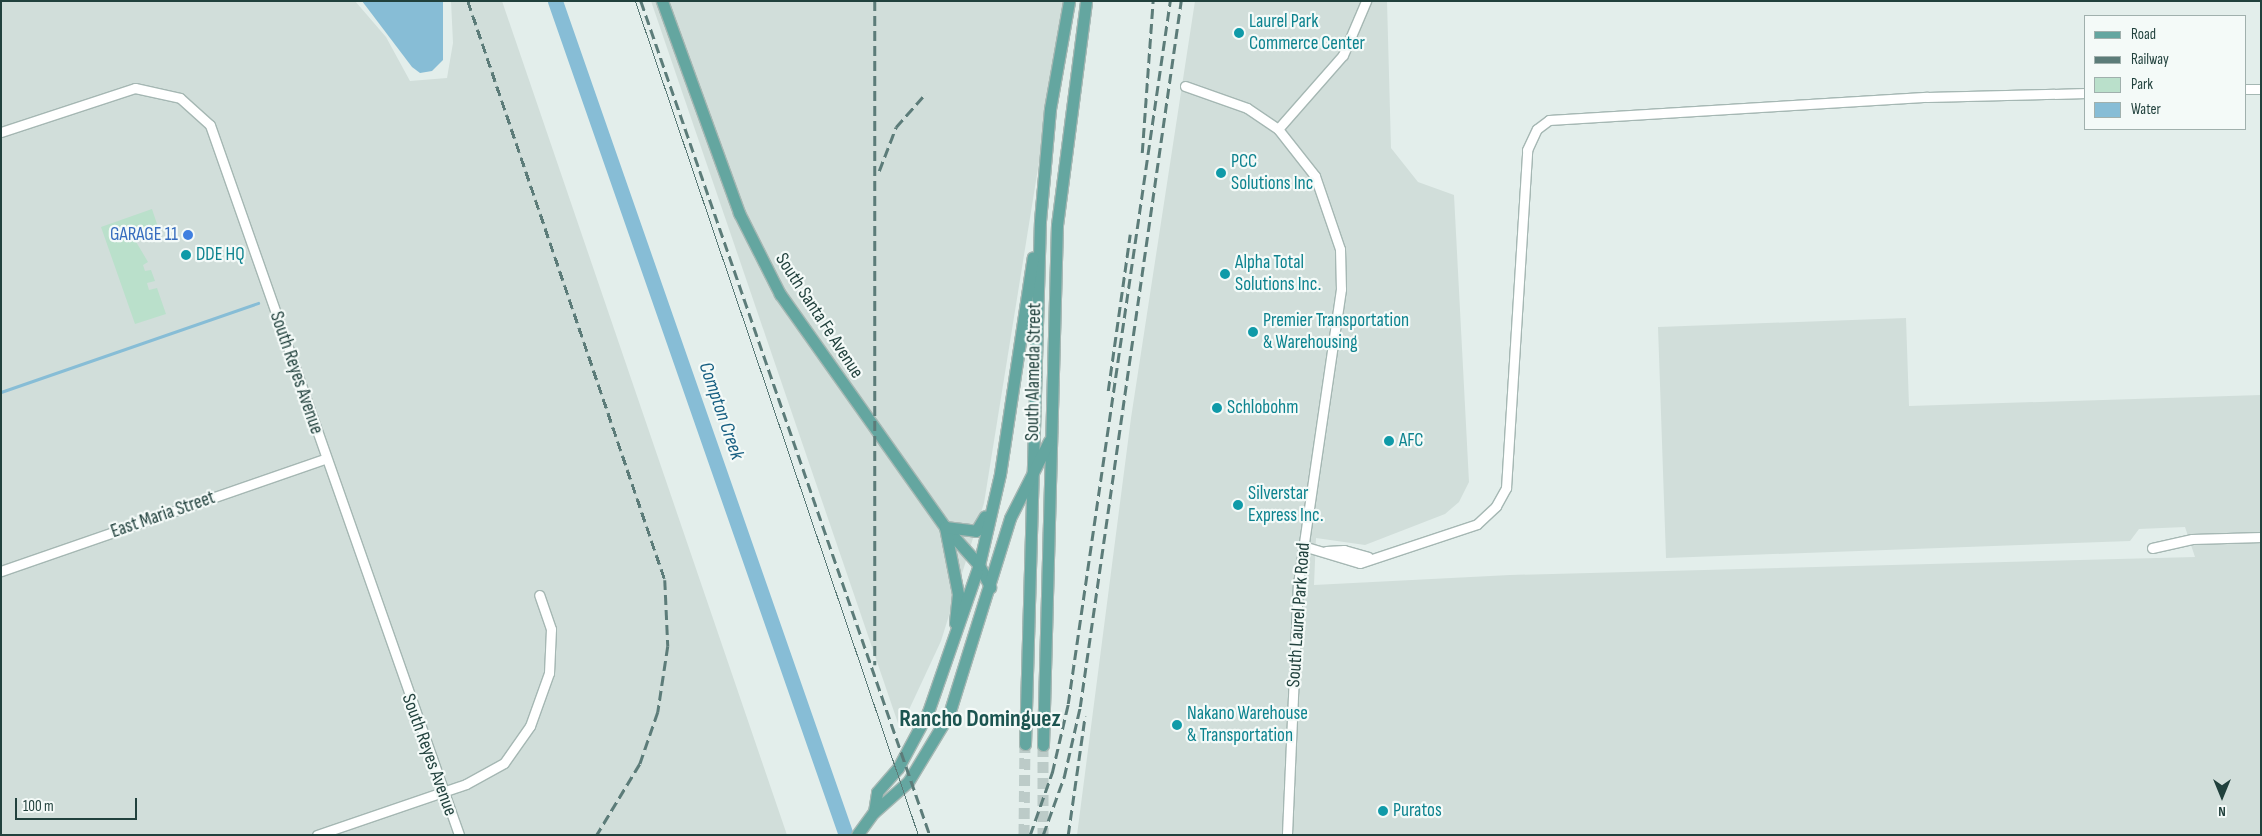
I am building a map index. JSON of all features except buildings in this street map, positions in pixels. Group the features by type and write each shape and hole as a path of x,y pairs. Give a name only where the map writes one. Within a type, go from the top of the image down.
{"main road":[{"name":"South Santa Fe Avenue","path":"662,1 739,213 759,257 805,333 945,527 979,565 990,587"},
{"name":"South Alameda Street","path":"1025,744 1031,470 1040,221 1050,109 1069,1"},
{"name":"South Alameda Street","path":"1043,745 1057,225 1086,1"},
{"path":"874,812 877,792 898,768 928,712 954,649 979,565 1000,474 1040,221"},
{"path":"857,835 874,812 908,782 946,720 990,587 1010,518 1031,470 1050,439"},
{"path":"954,649 958,594 945,527 970,532 980,527 1000,474"},
{"path":"928,712 946,720"}],"street":[{"path":"1278,130 1343,55 1366,1"},
{"name":"South Laurel Park Road","path":"1185,86 1247,108 1278,130 1315,176 1340,249 1341,289 1303,546 1287,835"},
{"name":"South Reyes Avenue","path":"1,132 136,88 171,93 202,116 216,137 325,459 441,792 459,835"},
{"path":"2247,89 2261,88"},
{"path":"1303,546 1326,552 1344,550 1368,557 1477,524 1496,506 1506,488 1527,150 1537,129 1550,120 1927,97 2084,93"},
{"name":"East Maria Street","path":"1,571 325,459"},
{"path":"2152,548 2192,539 2261,537"},
{"path":"317,835 441,792 494,770 530,726 551,658 551,629 539,595"}],"shaded area":[{"path":"1,1 355,1 386,37 410,81 447,78 453,43 451,1 502,1 787,835 1,835"},
{"path":"651,1 1065,1 984,503 941,641 900,729"},
{"path":"1195,1 1387,1 1391,148 1418,182 1454,195 1469,482 1459,502 1445,514 1365,545 1316,538 1314,585 1510,575 2195,557 2185,527 2139,529 2130,541 1666,558 1658,327 1906,318 1909,406 2261,395 2261,835 1077,835 1131,418"}],"green space":[{"path":"152,209 159,230 135,240 148,262 143,265 145,271 151,270 155,281 147,283 149,290 157,288 166,314 135,324 101,227"}],"water":[{"path":"362,1 443,1 443,60 432,71 420,73 412,67"}],"waterway":[{"name":"Compton Creek","path":"555,1 846,835"},
{"path":"1,392 258,303"}],"tunnel":[{"path":"1024,835 1025,744"},
{"path":"1043,745 1043,835"}],"tram line":[{"path":"635,1 918,835"}],"railway":[{"path":"468,1 665,580 668,646 658,712 640,764 597,835"},
{"path":"641,1 930,835"},
{"path":"875,1 875,665"},
{"path":"1142,153 1153,1"},
{"path":"1030,835 1052,773 1068,704 1170,1"},
{"path":"1043,835 1064,777 1080,707 1181,1"},
{"path":"879,171 896,127 926,93"},
{"path":"1108,391 1130,235"},
{"path":"1068,835 1085,716"}],"place":[{"name":"Laurel Park Commerce Center","path":"1239,33"},
{"name":"PCC Solutions Inc","path":"1221,173"},
{"name":"GARAGE 11","path":"188,235"},
{"name":"DDE HQ","path":"186,255"},
{"name":"Alpha Total Solutions Inc.","path":"1225,274"},
{"name":"Premier Transportation & Warehousing","path":"1253,332"},
{"name":"Schlobohm","path":"1217,408"},
{"name":"AFC","path":"1389,441"},
{"name":"Silverstar Express Inc.","path":"1238,505"},
{"name":"Nakano Warehouse & Transportation","path":"1177,725"},
{"name":"Puratos","path":"1383,811"}],"district":[{"name":"Rancho Dominguez","path":"980,719"}]}
